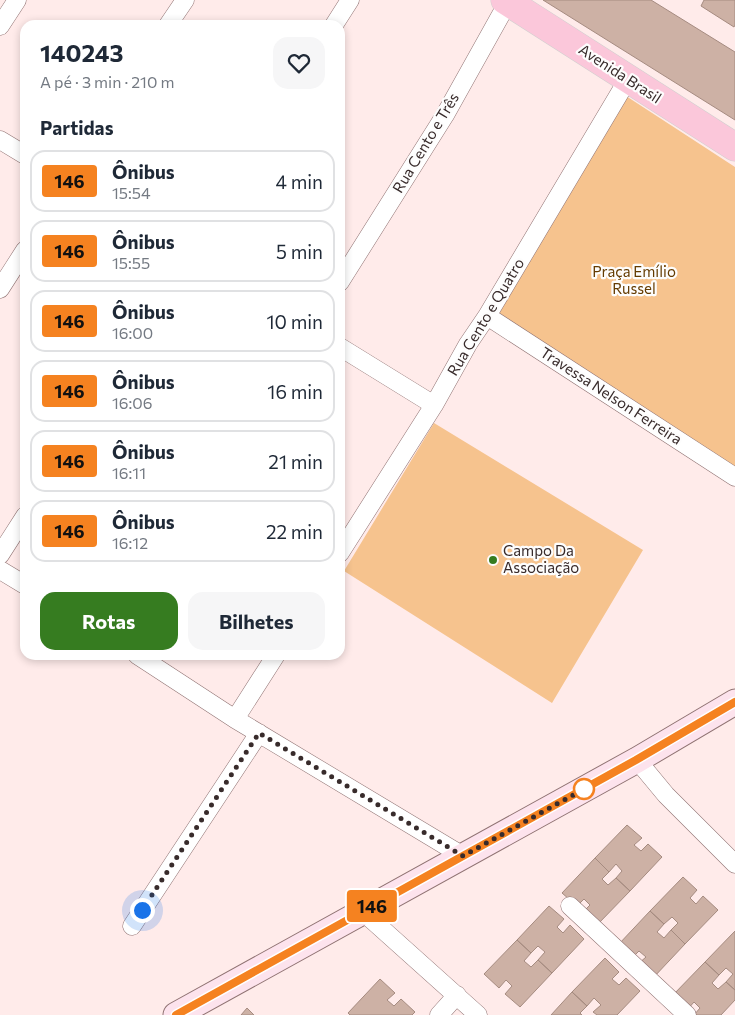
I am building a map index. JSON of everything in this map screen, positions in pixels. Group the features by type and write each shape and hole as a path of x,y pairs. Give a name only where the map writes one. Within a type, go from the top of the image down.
{"main road":[{"name":"Avenida Brasil","path":"506,1 735,147"},
{"path":"176,1015 636,760 735,702"}],"street":[{"path":"0,26 17,0"},
{"path":"171,20 185,0"},
{"path":"337,20 350,0"},
{"name":"Rua Cento e Três","path":"345,274 445,115 506,1"},
{"name":"Rua Cento e Quatro","path":"345,545 434,405 468,344 487,316 628,79"},
{"path":"0,140 20,152"},
{"path":"0,289 20,258"},
{"name":"Travessa Nelson Ferreira","path":"487,316 735,477"},
{"path":"345,349 434,405"},
{"path":"0,555 20,524"},
{"path":"0,570 20,582"},
{"path":"145,660 259,733 463,856"},
{"path":"236,718 273,660"},
{"path":"132,926 259,733"},
{"path":"636,760 666,795 735,864"},
{"path":"570,906 687,1015"},
{"path":"362,911 478,1015"},
{"path":"439,1015 457,995"}],"green space":[{"name":"Praça Emílio Russel","path":"626,96 735,167 735,470 497,313"},
{"name":"Campo Da Associação","path":"434,423 643,550 552,703 345,572"}],"building":[{"path":"543,0 651,0 735,52 735,120"},
{"path":"704,0 735,0 734,27 701,6"},
{"path":"627,825 642,838 634,845 641,851 648,844 662,857 630,891 616,878 622,871 616,864 609,872 595,858"},
{"path":"595,858 609,872 602,879 608,885 616,878 630,891 597,925 583,912 590,905 584,899 577,906 562,893"},
{"path":"683,877 697,890 690,898 696,904 703,896 718,910 685,944 671,930 678,923 672,917 664,924 650,911"},
{"path":"549,906 564,919 557,927 563,933 570,925 584,939 552,973 538,960 545,952 538,946 531,953 517,940"},
{"path":"650,911 664,924 657,932 664,938 671,930 685,944 653,978 638,964 646,957 639,951 632,958 618,945"},
{"path":"735,931 735,990 726,982 733,974 726,968 719,975 705,962"},
{"path":"517,940 531,953 524,961 531,967 538,960 552,973 520,1007 505,994 512,986 506,980 499,988 484,974"},
{"path":"605,958 619,972 612,979 619,985 626,978 640,991 617,1015 597,1015 593,1012 601,1005 594,998 587,1006 572,992"},
{"path":"705,962 719,975 712,983 718,989 726,982 735,990 735,1000 721,1015 694,1015 700,1008 694,1002 687,1010 672,996"},
{"path":"380,979 395,993 387,1000 394,1006 401,999 415,1012 412,1015 350,1015 348,1013"},
{"path":"572,992 587,1006 580,1013 582,1015 551,1015"},
{"path":"247,1008 254,1015 241,1015"}],"bus line":[{"name":"146","path":"176,1015 636,760 735,702"}],"place":[{"name":"Campo Da Associação","path":"493,560"}],"route":[{"path":"142,910 259,733 463,856 584,789"}]}
